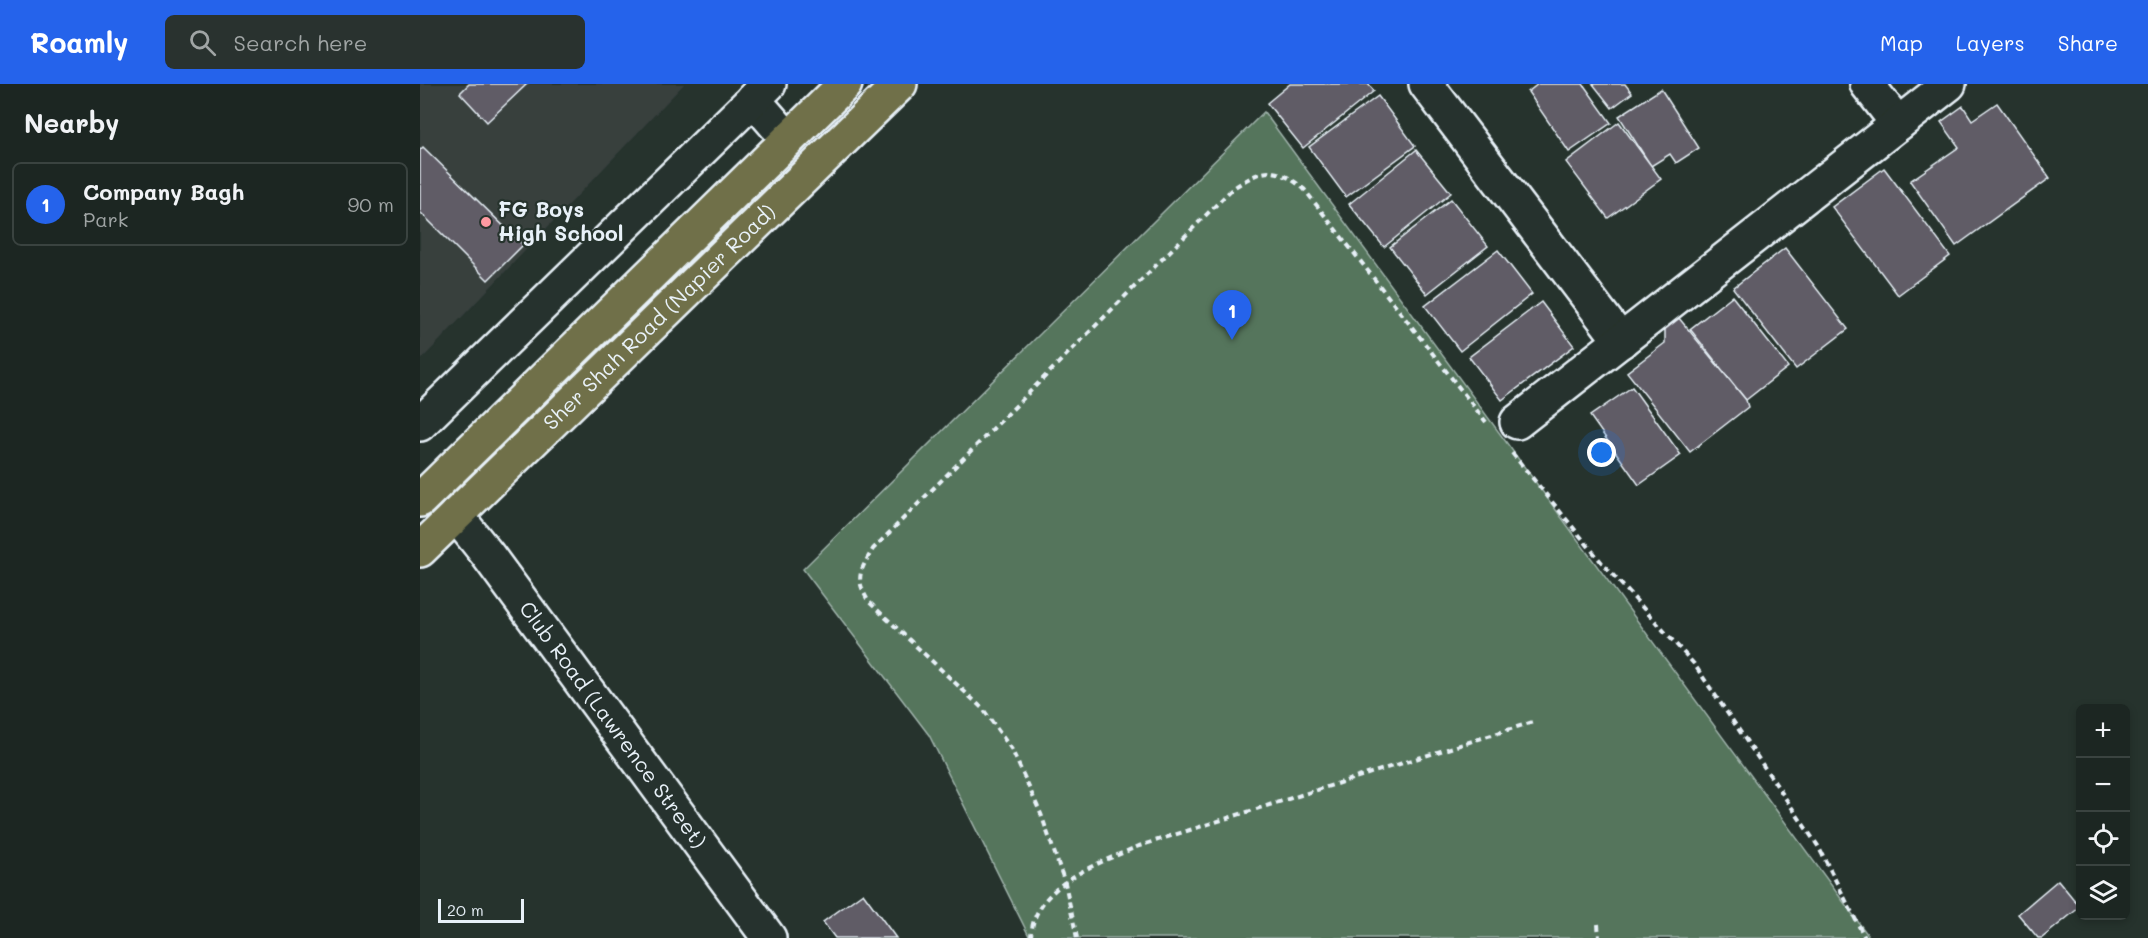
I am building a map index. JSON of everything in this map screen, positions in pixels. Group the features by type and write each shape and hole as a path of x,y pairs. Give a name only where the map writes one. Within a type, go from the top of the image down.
{"main road":[{"name":"Sher Shah Road (Napier Road)","path":"421,498 845,84"},
{"name":"Sher Shah Road (Napier Road)","path":"420,550 900,84"}],"street":[{"path":"1426,84 1621,341"},
{"path":"1867,84 1898,124"},
{"path":"1506,434 1949,84"},
{"path":"420,424 761,92 788,140"},
{"name":"Club Road (Lawrence Street)","path":"456,516 487,554 769,938"}],"path":[{"path":"1077,938 1065,883 1041,814 1012,750 983,709 926,652 883,617 859,586 861,570 873,549 1232,189 1252,175 1270,170 1290,177 1304,189 1506,434 1603,564 1694,664 1818,846 1864,938"},
{"path":"1031,938 1039,910 1052,892 1106,860 1139,846 1536,721"},
{"path":"1598,924 1599,938"}],"shaded area":[{"name":"FG Boys High School","path":"420,84 684,84 420,361"}],"green space":[{"path":"1264,112 1870,938 1030,938 929,735 803,569"}],"building":[{"path":"469,84 527,84 487,122 460,93"},
{"path":"1290,84 1368,84 1374,91 1303,148 1267,103"},
{"path":"1538,84 1583,84 1611,123 1569,152 1528,92"},
{"path":"1593,84 1625,84 1632,93 1612,108"},
{"path":"1661,89 1699,148 1676,163 1670,154 1651,166 1619,116"},
{"path":"1378,96 1415,146 1346,197 1309,147"},
{"path":"1997,103 2050,178 1956,246 1910,181 1959,147 1941,122 1963,106 1972,120"},
{"path":"1619,122 1661,179 1608,218 1566,162"},
{"path":"423,147 523,245 488,280 420,212 420,150"},
{"path":"1416,150 1451,193 1384,247 1349,204"},
{"path":"1884,168 1950,256 1898,295 1832,207"},
{"path":"1451,199 1488,246 1427,294 1390,247"},
{"path":"1785,248 1848,329 1796,369 1733,288"},
{"path":"1498,250 1532,294 1460,351 1425,306"},
{"path":"1732,296 1788,367 1746,400 1690,329"},
{"path":"1541,302 1574,346 1502,400 1469,357"},
{"path":"1674,312 1746,400 1748,407 1690,452 1627,372 1665,343 1665,314"},
{"path":"1632,387 1681,455 1639,485 1590,416"},
{"path":"2058,880 2076,902 2076,910 2042,938 2038,938 2018,914"},
{"path":"863,893 896,938 835,938 823,922"}],"place":[{"name":"FG Boys High School","path":"486,222"},
{"name":"Company Bagh","path":"1232,340"}]}
